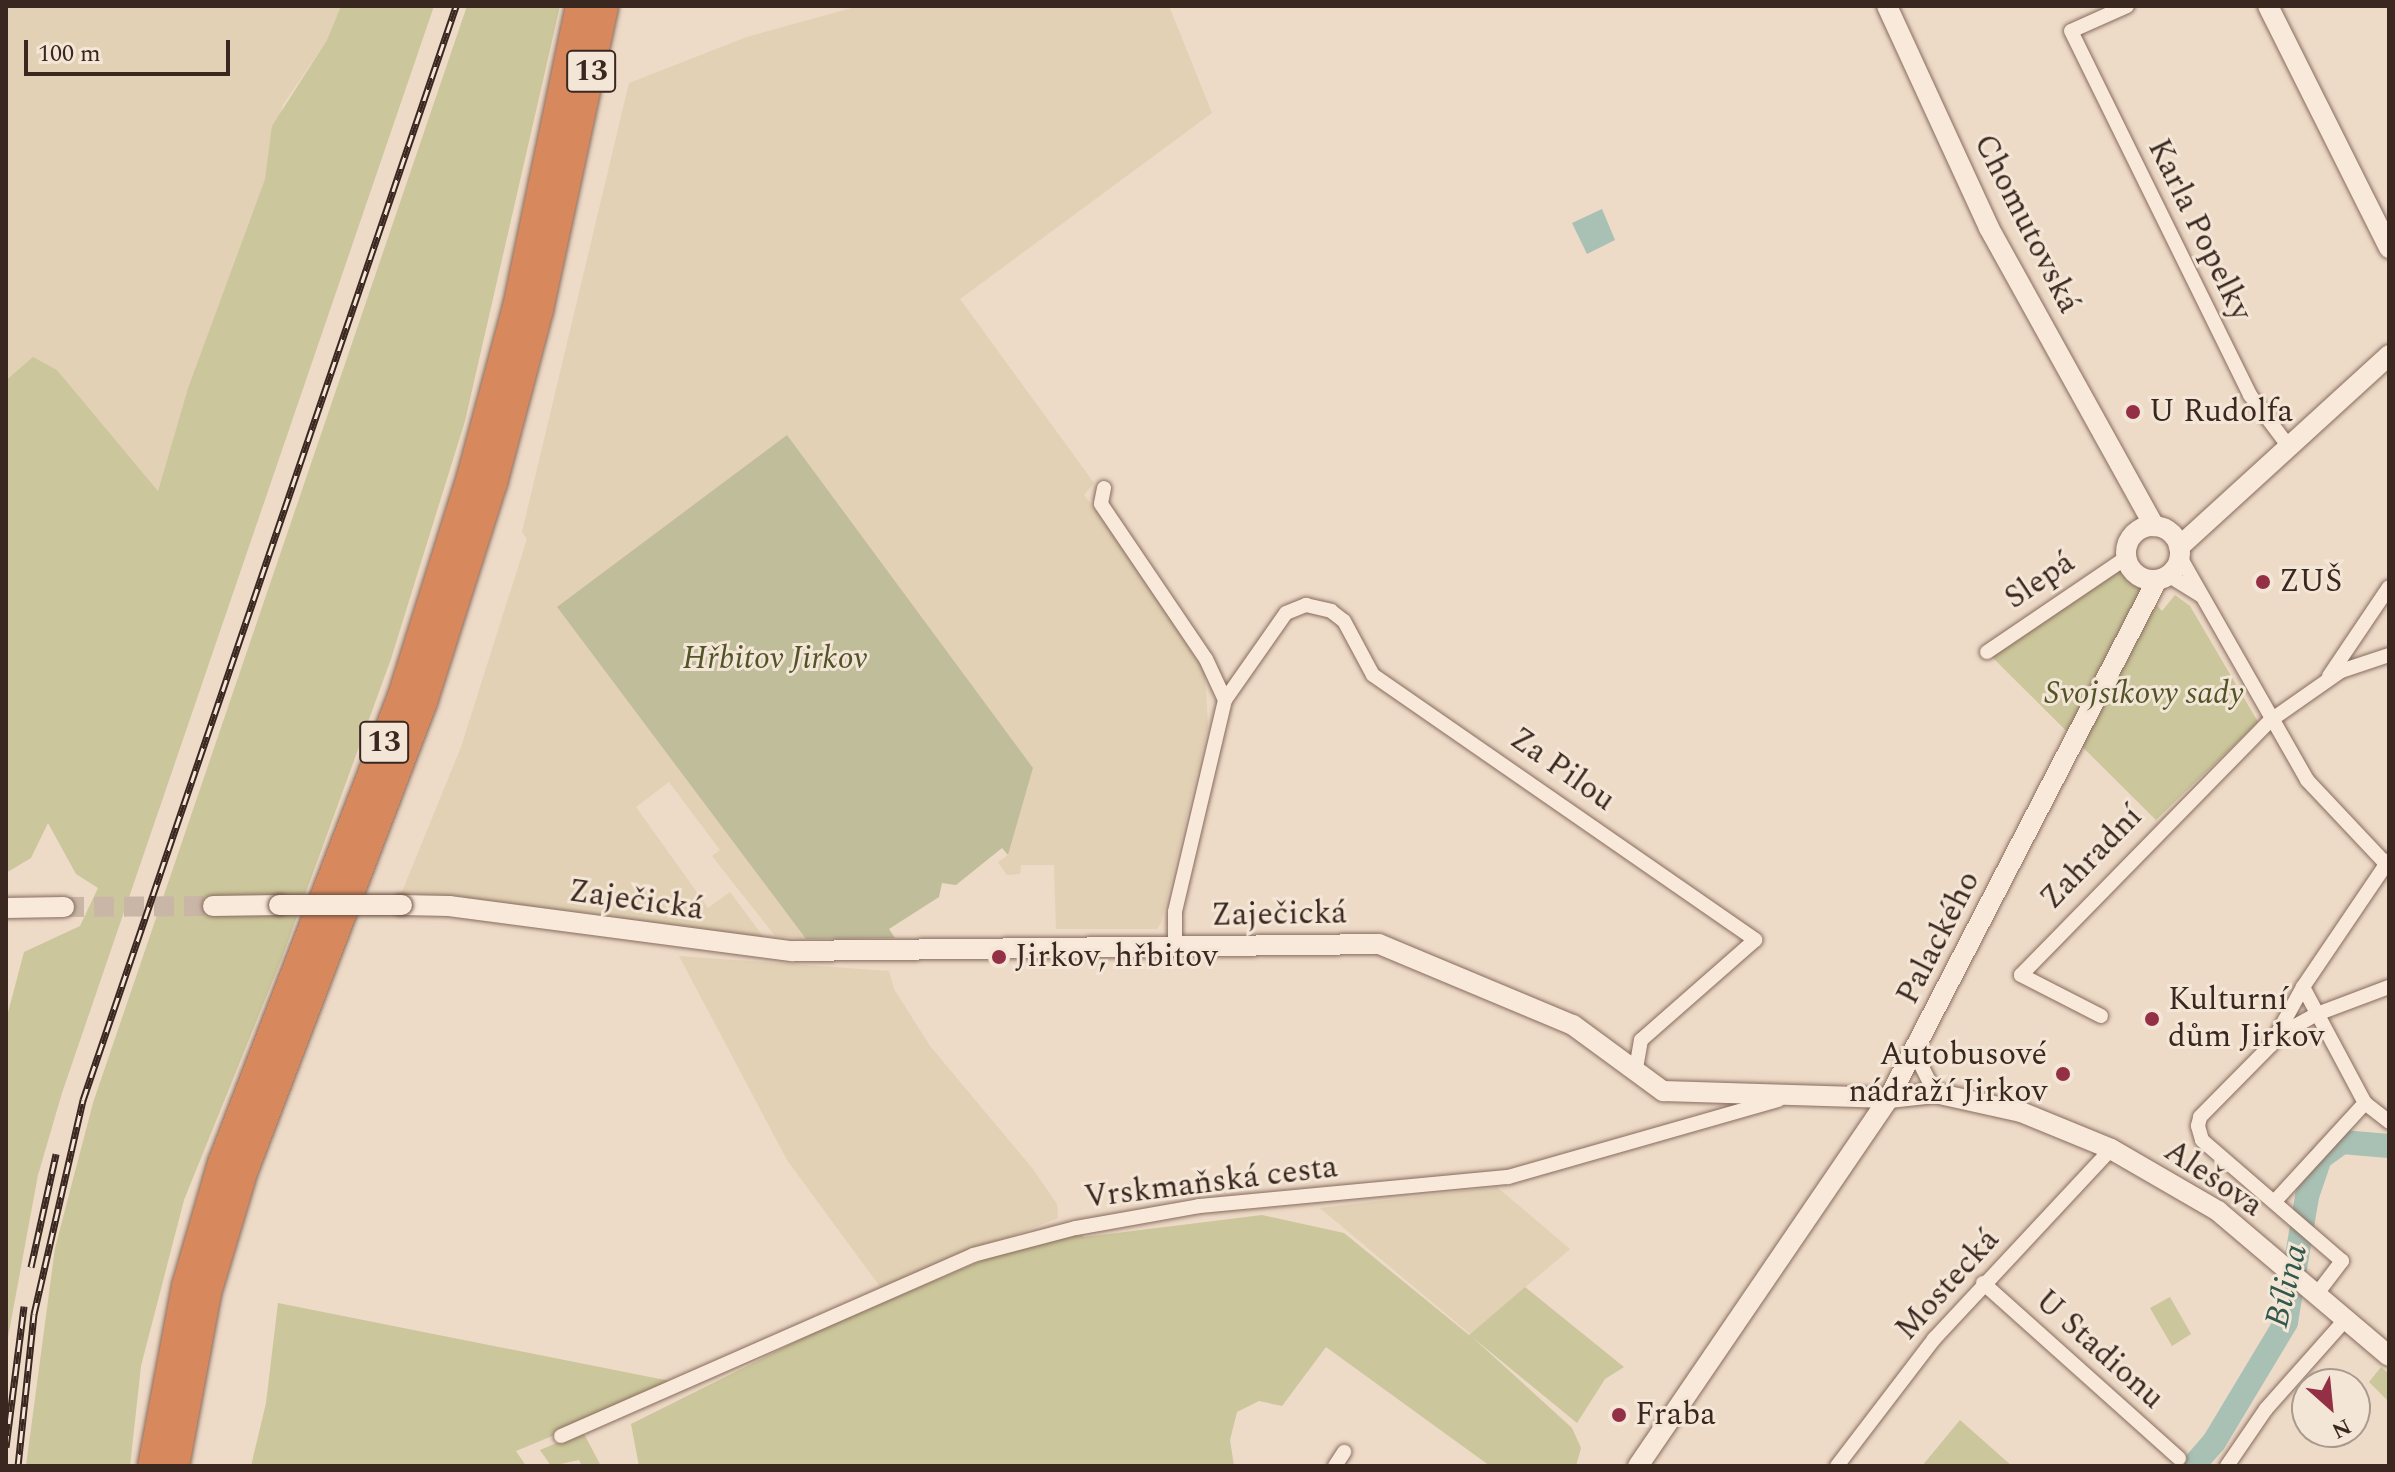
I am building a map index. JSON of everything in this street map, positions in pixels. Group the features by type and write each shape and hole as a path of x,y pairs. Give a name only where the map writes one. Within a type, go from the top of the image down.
{"highway":[{"name":"13","path":"152,1466 186,1286 222,1163 402,696 471,477 517,307 580,6"},
{"name":"13","path":"175,1466 207,1293 244,1170 423,702 493,483 542,295 604,6"}],"street":[{"name":"Chomutovská","path":"1887,6 1989,228 2121,464 2160,528 2180,552 2307,780 2388,864"},
{"name":"Karla Popelky","path":"2127,6 2071,31 2250,395 2289,447"},
{"path":"2268,6 2389,249"},
{"path":"2162,578 2180,552 2249,484 2345,400 2389,355"},
{"path":"2345,400 2389,373"},
{"name":"Chomutovská","path":"2121,464 2134,534 2131,566 2203,597"},
{"path":"2134,534 2199,518 2249,484"},
{"path":"1104,488 1101,504 1206,659 1225,700 1175,912 1175,946"},
{"name":"Slepá","path":"1987,652 2131,566"},
{"name":"Palackého","path":"2114,665 2133,612 2131,566"},
{"name":"Palackého","path":"1638,1466 1829,1192 1889,1098 2162,578"},
{"path":"2326,681 2389,587"},
{"name":"Za Pilou","path":"1225,700 1286,613 1306,605 1331,611 1344,621 1373,675 1755,940 1641,1040 1635,1073"},
{"path":"2271,720 2326,681 2389,655"},
{"name":"Zahradní","path":"2101,1016 2021,975 2271,720"},
{"path":"2279,1035 2303,987 2388,864"},
{"name":"Zaječická","path":"213,906 449,906 793,951 1379,944 1573,1025 1663,1091 1689,1095 1801,1093 1889,1098 1935,1093 2021,1112 2111,1149"},
{"path":"6,908 64,907"},
{"path":"2303,987 2365,1103 2389,1122"},
{"path":"2316,1295 2342,1261 2296,1217 2202,1140 2200,1117 2279,1035 2317,1014 2389,987"},
{"path":"1914,1051 1935,1093"},
{"name":"Vrskmaňská cesta","path":"561,1436 973,1255 1076,1228 1199,1206 1508,1177 1801,1093"},
{"path":"2276,1200 2365,1103"},
{"name":"Alešova","path":"2111,1149 2218,1211 2389,1356"},
{"name":"Mostecká","path":"1837,1466 1983,1283 2111,1149"},
{"name":"U Stadionu","path":"1983,1283 2179,1458"},
{"path":"2227,1466 2266,1409 2345,1320"},
{"path":"1335,1466 1344,1452"}],"green space":[{"path":"6,6 341,6 327,40 283,105 265,179 188,388 158,491 57,370 33,358 6,379"},
{"path":"341,6 434,6 62,1093 38,1175 6,1348 6,1020 24,952 80,926 98,888 76,874 48,823 31,858 6,873 6,380 33,357 57,370 158,491 188,388 265,179 272,126 327,40"},
{"path":"467,6 560,6 465,421 391,659 282,958 184,1200 141,1366 130,1466 26,1466 55,1248 93,1103"},
{"path":"859,6 1169,6 1212,113 960,299 1094,483 1084,495 1145,577 1205,673 1208,726 1161,923 1157,929 1056,929 1054,865 1021,865 1020,874 1007,875 998,862 1008,855 1033,768 557,607 806,939 775,936 712,856 720,850 669,782 636,807 708,908 730,892 765,939 402,892 461,747 527,539 522,532 629,83 747,37"},
{"name":"Hřbitov Jirkov","path":"787,435 1033,768 1008,855 1002,848 956,885 942,883 939,897 889,929 895,938 806,939 557,607"},
{"name":"Svojsíkovy sady","path":"2121,565 2162,611 2175,595 2190,606 2258,722 2156,820 1991,656"},
{"path":"679,956 889,971 894,989 930,1046 1032,1168 1057,1204 1058,1218 881,1288 787,1160"},
{"path":"1497,1187 1570,1249 1470,1334 1320,1208"},
{"path":"1262,1215 1344,1233 1469,1335 1525,1287 1624,1367 1605,1379 1577,1423 1471,1336 1572,1428 1581,1448 1576,1466 1490,1466 1326,1347 1282,1406 1259,1401 1237,1412 1230,1440 1234,1466 639,1466 631,1424 819,1330 990,1257 1078,1231 1084,1237"},
{"path":"2170,1297 2191,1334 2172,1346 2150,1308"},
{"path":"278,1303 680,1383 516,1451 526,1466 251,1466 266,1403"},
{"path":"2381,1367 2389,1374 2389,1402 2371,1384"},
{"path":"1960,1420 2012,1466 1922,1466"},
{"path":"583,1432 601,1466 582,1466 579,1460 551,1466 540,1450"}],"shaded area":[{"path":"1602,209 1615,240 1587,254 1572,223"}],"waterway":[{"name":"Bílina","path":"2193,1466 2214,1442 2286,1322 2307,1196 2320,1158 2342,1142 2389,1146"}],"tunnel":[{"path":"64,907 213,906"}],"railway":[{"path":"18,1466 34,1314 83,1100 456,6"},
{"path":"31,1267 56,1154"},
{"path":"6,1447 24,1306"}],"place":[{"name":"U Rudolfa","path":"2133,412"},
{"name":"ZUŠ","path":"2263,582"},
{"name":"Jirkov, hřbitov","path":"999,957"},
{"name":"Kulturní dům Jirkov","path":"2152,1019"},
{"name":"Autobusové nádraží Jirkov","path":"2063,1074"},
{"name":"Fraba","path":"1619,1415"}]}
